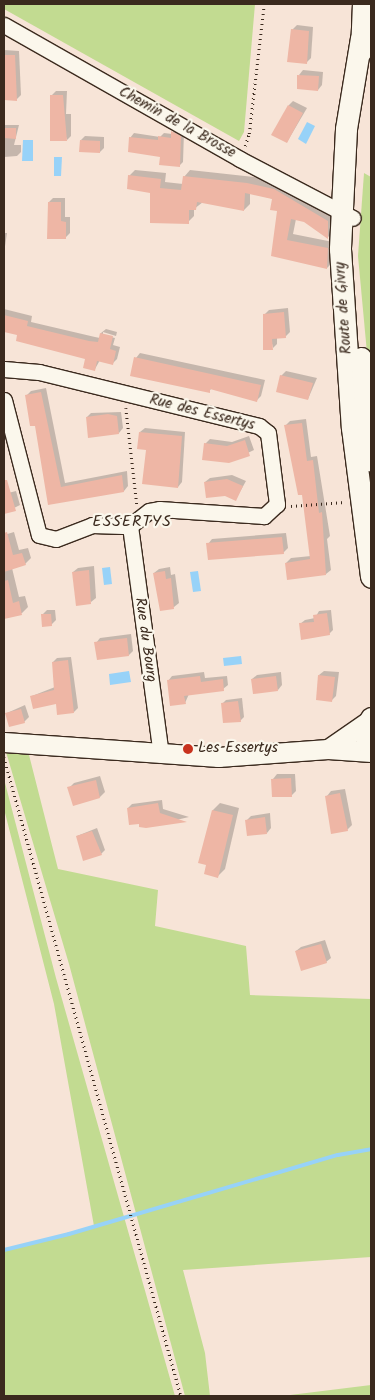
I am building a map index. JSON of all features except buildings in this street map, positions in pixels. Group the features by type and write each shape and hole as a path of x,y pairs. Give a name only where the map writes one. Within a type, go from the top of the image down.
{"main road":[{"name":"Route de Givry","path":"363,4 361,38 346,129 347,215 371,461"},
{"name":"Route de Givry","path":"347,215 340,259 352,428 360,500 368,536 371,577"},
{"path":"369,720 364,734 371,750"}],"street":[{"name":"Chemin de la Brosse","path":"4,25 240,158 347,215"},
{"name":"Rue des Essertys","path":"4,369 39,372 264,428 270,439 277,504"},
{"path":"4,400 39,535 56,539 92,525 134,522 159,509 253,518 264,516 277,504"},
{"name":"Rue du Bourg","path":"134,522 161,755"},
{"path":"328,749 369,720"},
{"path":"4,742 161,755 248,757 328,749 371,750"}],"path":[{"path":"240,158 249,134 264,4"},
{"path":"124,394 134,522"},
{"path":"277,504 360,500"},
{"path":"4,756 181,1396"}],"green space":[{"path":"4,4 255,4 244,132 239,141 4,9"},
{"path":"364,173 371,177 371,396 358,256"},
{"path":"28,751 58,869 158,890 155,926 246,946 250,995 371,999 371,1257 183,1270 205,1353 210,1396 185,1396 69,964 6,752"},
{"path":"4,779 56,978 175,1396 4,1396 4,1250 94,1226 54,1004 4,809"},
{"path":"371,1385 371,1396 282,1396"}],"water":[{"path":"307,122 315,126 306,144 298,139"},
{"path":"23,140 33,140 33,161 22,161"},
{"path":"54,157 62,157 61,176 54,176"},
{"path":"110,567 112,584 104,585 102,568"},
{"path":"198,571 201,591 193,592 190,572"},
{"path":"241,656 242,664 224,666 223,658"},
{"path":"129,671 131,682 110,685 109,674"}],"waterway":[{"path":"4,1250 69,1234 338,1155 371,1149"}],"place":[{"name":"Les Essertys","path":"188,749"}],"district":[{"name":"ESSERTYS","path":"132,522"}]}
